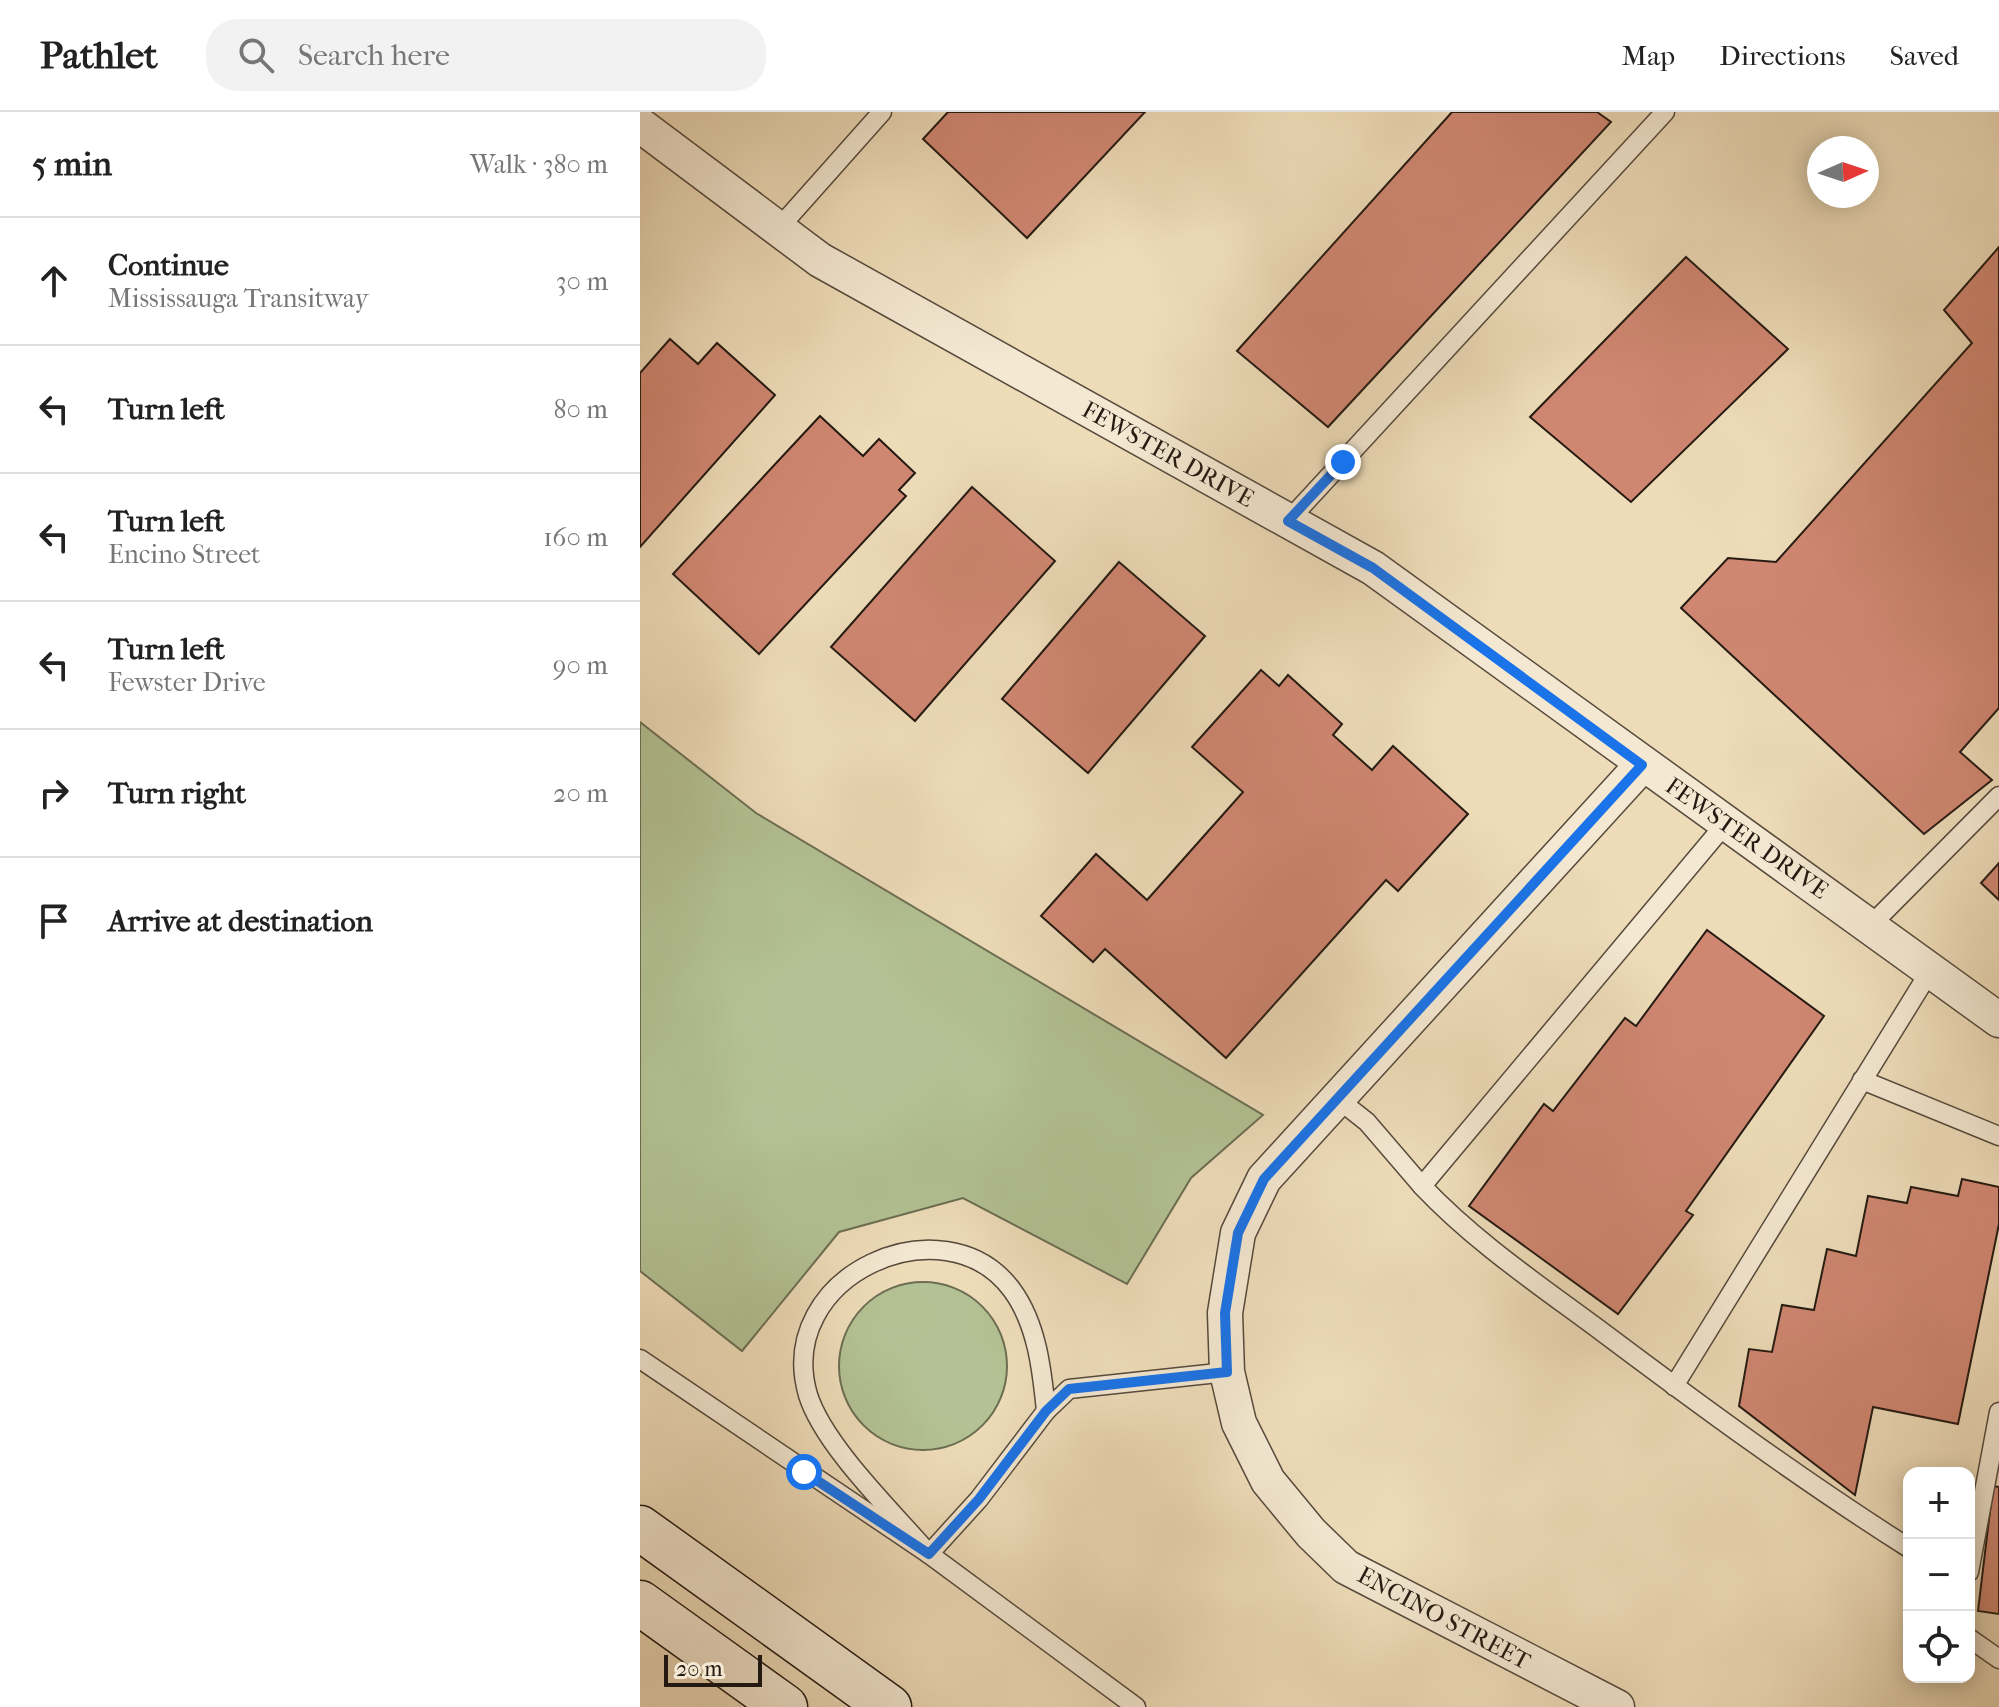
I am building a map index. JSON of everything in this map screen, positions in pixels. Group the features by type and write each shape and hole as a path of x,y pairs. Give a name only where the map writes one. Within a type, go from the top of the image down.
{"main road":[{"path":"640,1528 889,1707"},
{"path":"640,1603 785,1707"}],"street":[{"name":"FEWSTER DRIVE","path":"640,125 820,260 1373,568 1999,1020"},
{"name":"ENCINO STREET","path":"1617,1707 1346,1567 1311,1533 1268,1481 1239,1423 1227,1372 1225,1313 1238,1233 1264,1179 1642,765"}],"lane":[{"path":"778,229 882,112"},
{"path":"1288,521 1665,112"},
{"path":"1870,926 1999,796"},
{"path":"1422,1186 1726,823"},
{"path":"1674,1386 1930,971"},
{"path":"1862,1080 1999,1136"},
{"path":"1338,1099 1367,1122 1458,1225 1674,1386 1853,1513 1903,1544"},
{"path":"929,1554 824,1430 809,1396 803,1365 808,1332 819,1305 838,1282 861,1267 913,1252 946,1252 975,1260 1012,1289 1024,1311 1041,1361 1046,1411"},
{"path":"640,1359 929,1554 1136,1707"},
{"path":"929,1554 979,1499 1046,1411 1069,1389 1227,1372"},
{"path":"1975,1540 1999,1412"},
{"path":"1975,1642 1999,1659"}],"green space":[{"path":"640,722 756,813 1263,1115 1191,1178 1127,1284 963,1198 839,1232 742,1351 640,1271"},
{"path":"923,1282 955,1289 970,1296 982,1307 993,1319 1000,1334 1007,1366 1000,1398 993,1413 982,1425 970,1436 955,1443 923,1450 891,1443 876,1436 864,1425 853,1413 846,1398 839,1366 846,1334 853,1319 864,1307 876,1296 891,1289"}],"building":[{"path":"948,112 1145,112 1027,238 923,139"},
{"path":"1452,112 1597,112 1611,122 1328,427 1237,351"},
{"path":"1999,247 1999,708 1960,752 1992,780 1924,834 1681,608 1728,558 1776,562 1972,343 1944,310"},
{"path":"1686,257 1788,349 1631,502 1530,417"},
{"path":"670,339 698,364 717,343 775,395 640,547 640,373"},
{"path":"820,416 863,456 879,439 915,473 899,490 906,496 759,654 673,574"},
{"path":"972,487 1055,561 915,721 831,647"},
{"path":"1119,562 1205,636 1088,773 1002,699"},
{"path":"1261,670 1279,686 1288,675 1342,724 1333,735 1372,770 1393,746 1468,814 1398,891 1386,880 1226,1058 1105,949 1093,962 1041,916 1096,854 1147,900 1243,792 1192,747"},
{"path":"1999,863 1999,900 1981,883"},
{"path":"1707,930 1824,1016 1686,1211 1693,1215 1618,1314 1469,1206 1544,1104 1553,1111 1625,1018 1636,1026"},
{"path":"1962,1179 1999,1187 1999,1224 1958,1424 1873,1407 1855,1495 1739,1406 1749,1349 1772,1352 1782,1305 1814,1310 1827,1249 1856,1256 1868,1196 1907,1203 1911,1187 1958,1196"},
{"path":"1993,1486 1999,1487 1999,1614 1978,1611"}],"route":[{"path":"804,1472 929,1554 979,1499 1046,1411 1069,1389 1227,1372 1225,1313 1238,1233 1264,1179 1642,765 1373,568 1288,521 1343,462"}]}
